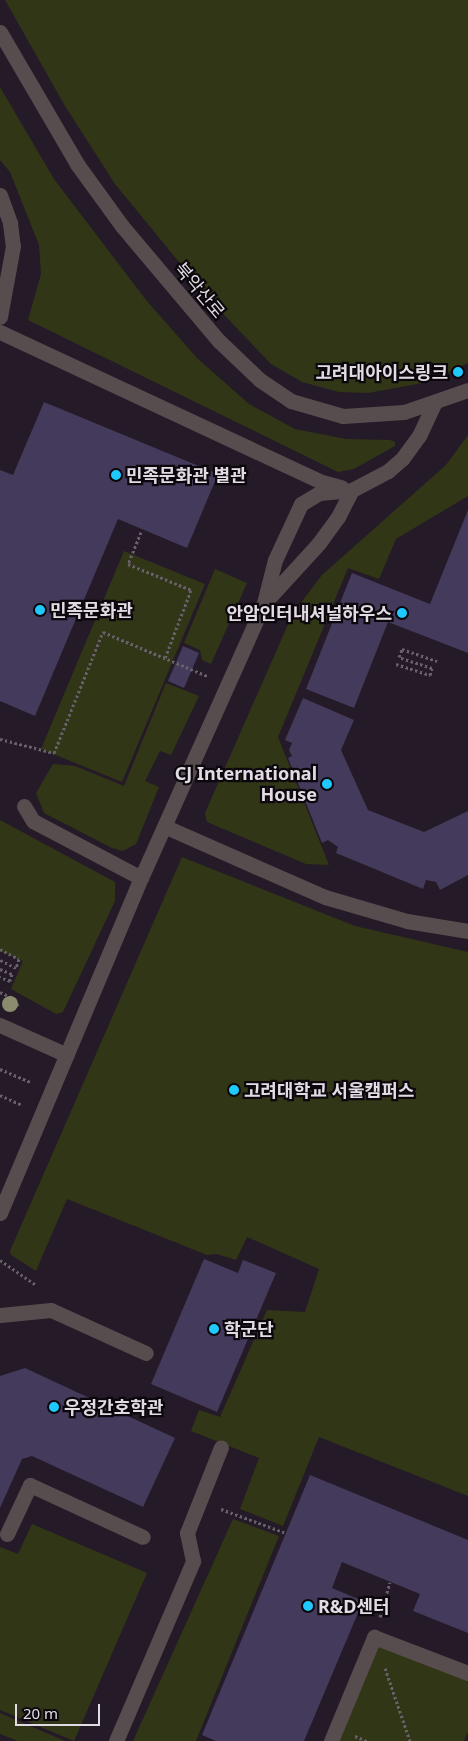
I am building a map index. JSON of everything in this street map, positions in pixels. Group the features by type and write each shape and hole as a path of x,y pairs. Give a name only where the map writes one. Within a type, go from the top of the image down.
{"street":[{"name":"북악산로","path":"0,32 77,164 122,226 219,341 260,380 291,401 343,416 404,412 434,404 468,390"},
{"path":"0,196 10,223 12,246 0,317"},
{"path":"0,332 322,482 352,490"},
{"path":"0,1213 141,878 166,827 264,603 274,560 301,504 319,492 352,490 402,459 419,436 434,404"},
{"path":"264,603 319,542 338,517 352,490"},
{"path":"24,806 33,821 141,878"},
{"path":"166,827 325,897 407,921 468,930"},
{"path":"0,1025 68,1055"},
{"path":"0,1315 51,1310 146,1353"},
{"path":"116,1741 193,1561 187,1533 221,1447"},
{"path":"7,1534 30,1485 142,1537"},
{"path":"331,1741 374,1637 468,1674"}],"path":[{"path":"141,532 128,564 191,590 165,658"},
{"path":"0,739 54,753 103,632 228,686"},
{"path":"396,664 430,675 432,668 399,656 402,649 437,660"},
{"path":"0,949 19,959 16,968 0,960"},
{"path":"0,969 12,974 10,981 0,976"},
{"path":"0,992 15,999 18,1006"},
{"path":"0,1068 36,1084"},
{"path":"0,1094 28,1107"},
{"path":"0,1260 36,1285"},
{"path":"200,1502 286,1533"},
{"path":"390,1582 374,1637 410,1741"}],"green space":[{"path":"5,0 468,0 468,363 428,382 368,393 339,392 302,382 271,364 211,301 115,184 65,106"},
{"path":"0,87 54,179 146,300 197,358 249,404 295,429 346,439 390,440 395,442 395,446 354,469 338,472 28,320 41,274 39,245 10,172 0,160"},
{"path":"468,435 468,496 396,539 379,579 348,568 278,737 329,865 306,864 207,822 205,813 293,613 322,575 446,465"},
{"path":"124,551 205,584 122,782 41,749"},
{"path":"215,569 247,583 211,664 202,660 200,650 184,643"},
{"path":"166,683 199,696 171,755 160,751 145,781 159,787 136,844 123,851 112,848 44,813 36,793 53,764 75,766 124,786"},
{"path":"0,820 115,882 115,901 63,1012 56,1014 11,989 23,961 0,951"},
{"path":"182,857 355,926 468,952 468,1496 319,1437 283,1526 240,1509 259,1458 191,1431 199,1410 220,1417 267,1310 305,1312 319,1269 247,1237 236,1260 217,1254 207,1255 67,1199 36,1271 11,1255 10,1251"},
{"path":"233,1519 279,1536 196,1741 133,1741"},
{"path":"32,1524 147,1573 74,1741 0,1710 0,1547 18,1554"},
{"path":"376,1645 468,1681 468,1732 464,1741 338,1741"},
{"path":"0,1713 65,1741 18,1741 0,1734"}],"building":[{"path":"44,402 218,474 187,548 118,519 35,716 0,701 0,470 13,475"},
{"name":"안암인터내셔널하우스","path":"468,510 468,653 388,622 354,708 306,689 352,573 430,604"},
{"path":"183,646 199,653 184,688 168,681"},
{"name":"CJ International House","path":"303,698 354,720 341,750 368,810 424,832 468,811 468,875 440,890 436,882 426,880 423,889 336,853 338,847 328,840 322,843 288,758 292,756 289,750 292,743 285,740"},
{"name":"학군단","path":"204,1259 238,1273 243,1260 276,1273 217,1412 151,1384"},
{"name":"우정간호학관","path":"25,1368 175,1438 143,1507 32,1456 22,1459 0,1508 0,1376"},
{"name":"R&D센터","path":"310,1475 468,1540 468,1633 413,1611 420,1594 342,1562 332,1588 363,1601 304,1741 216,1741 202,1735"}],"place":[{"name":"고려대아이스링크","path":"458,372"},
{"name":"민족문화관 별관","path":"116,475"},
{"name":"민족문화관","path":"40,610"},
{"name":"안암인터내셔널하우스","path":"402,613"},
{"name":"CJ International House","path":"327,784"},
{"name":"고려대학교 서울캠퍼스","path":"234,1090"},
{"name":"학군단","path":"214,1329"},
{"name":"우정간호학관","path":"54,1407"},
{"name":"R&D센터","path":"308,1606"}]}
